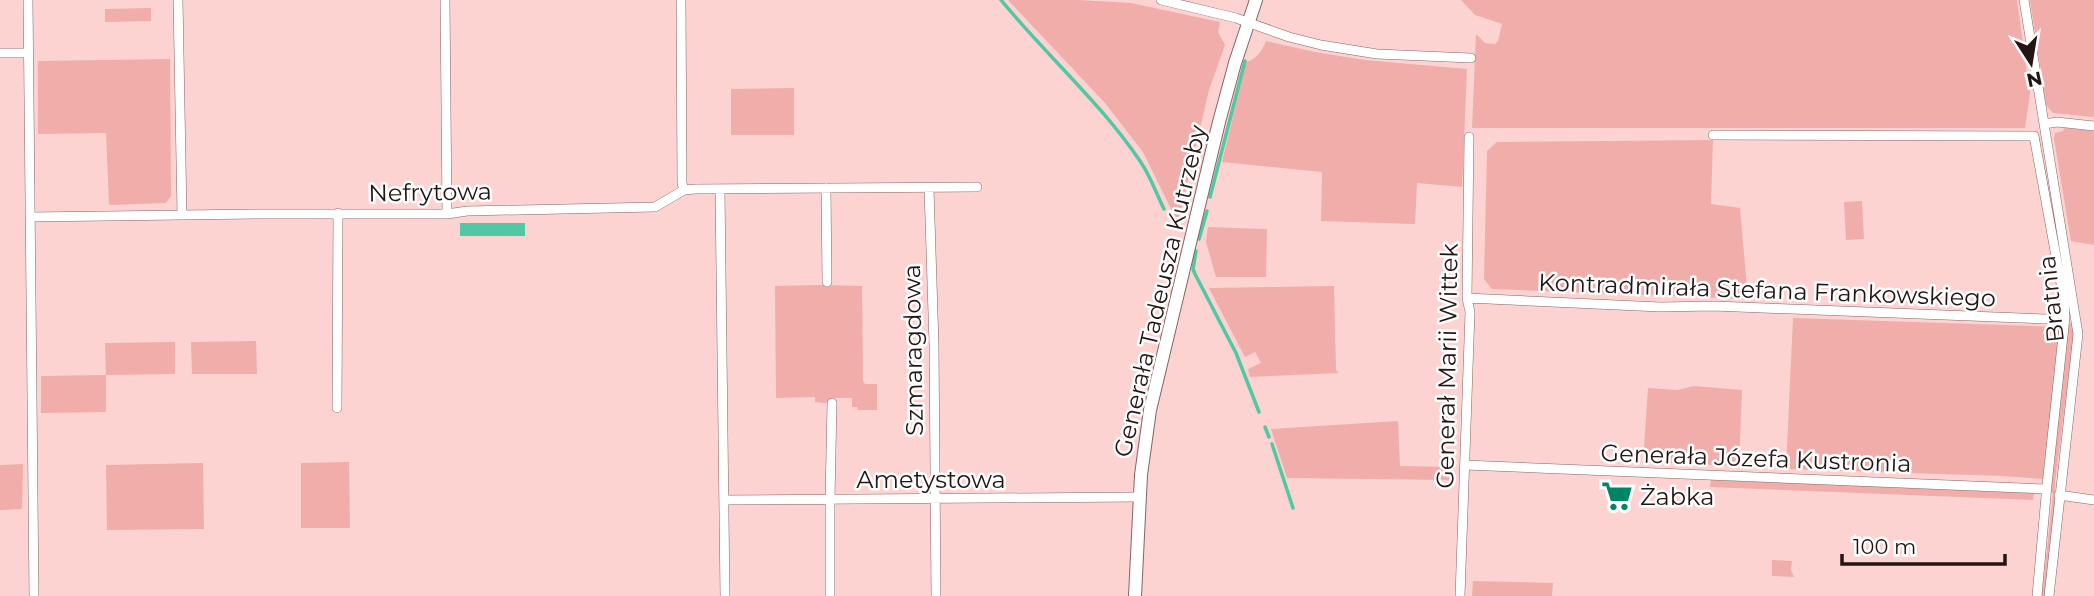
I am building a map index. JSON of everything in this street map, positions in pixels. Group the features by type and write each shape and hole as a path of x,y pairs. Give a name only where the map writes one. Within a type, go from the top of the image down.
{"street":[{"path":"28,0 34,596"},
{"path":"178,0 182,215"},
{"path":"444,0 447,214"},
{"path":"681,0 684,190"},
{"path":"1161,0 1249,22 1289,37 1366,53 1471,58"},
{"name":"Generała Tadeusza Kutrzeby","path":"1135,596 1139,497 1149,414 1219,122 1256,0"},
{"name":"Bratnia","path":"2024,0 2078,334 2049,596"},
{"path":"0,54 28,53"},
{"path":"2044,124 2057,122 2094,126"},
{"path":"1713,135 2034,136 2065,317 2037,596"},
{"name":"Generał Marii Wittek","path":"1460,596 1470,312 1467,298 1469,136"},
{"name":"Nefrytowa","path":"31,217 447,214 467,211 655,207 684,190 977,187"},
{"path":"826,188 827,282"},
{"name":"Szmaragdowa","path":"929,188 936,596"},
{"path":"720,189 725,596"},
{"path":"337,408 338,213"},
{"name":"Kontradmirała Stefana Frankowskiego","path":"1467,298 1660,307 1713,306 2045,319 2065,317"},
{"path":"830,596 832,402"},
{"name":"Generała Józefa Kustronia","path":"1465,465 2046,489"},
{"path":"2059,495 2094,500"},
{"name":"Ametystowa","path":"724,500 1139,497"}],"shaded area":[{"path":"1008,0 1131,3 1220,22 1218,32 1225,45 1209,90 1179,218 1175,217 1143,152 1105,103"},
{"path":"1461,0 2017,0 2030,93 2025,128 1472,128 1476,34 1485,43 1495,44 1502,24 1475,15"},
{"path":"2030,0 2094,0 2094,117 2053,113 2046,105"},
{"path":"151,8 151,21 105,22 105,9"},
{"path":"1266,41 1365,60 1467,69 1462,187 1417,183 1415,224 1321,221 1322,172 1222,162 1246,62 1259,54"},
{"path":"170,59 171,196 166,203 109,205 106,133 38,134 38,61"},
{"path":"794,88 794,135 731,135 731,89"},
{"path":"2064,128 2094,131 2094,245 2071,241 2054,139 2055,133 2063,131"},
{"path":"1713,140 1711,204 1740,208 1748,299 1492,289 1484,279 1487,151 1497,142"},
{"path":"1862,201 1864,239 1846,240 1844,202"},
{"path":"460,223 525,223 525,236 460,236"},
{"path":"1208,227 1267,229 1266,277 1216,277 1206,242"},
{"path":"775,286 862,286 863,381 865,384 877,384 877,410 858,410 857,407 852,407 852,398 831,398 826,403 815,402 815,397 776,398"},
{"path":"1334,286 1336,370 1339,373 1250,377 1248,369 1261,363 1255,352 1245,357 1209,288"},
{"path":"1793,318 2060,327 2043,479 1786,469"},
{"path":"2068,323 2073,324 2073,343 2055,482 2055,510 2045,596 2042,596 2053,493 2048,492"},
{"path":"256,341 257,374 192,374 191,342"},
{"path":"175,342 175,374 106,375 105,343"},
{"path":"106,375 106,412 41,413 41,376"},
{"path":"1694,386 1742,390 1739,466 1643,462 1648,388 1678,390"},
{"path":"1398,421 1400,466 1452,467 1452,480 1287,478 1271,429"},
{"path":"349,462 350,528 301,528 301,463"},
{"path":"203,463 204,529 107,530 106,465"},
{"path":"23,464 22,509 0,510 0,465"},
{"path":"1711,480 2034,493 2033,500 1710,487"},
{"path":"1772,560 1792,561 1791,570 1794,577 1772,576"},
{"path":"1473,581 1553,583 1552,596 1472,596"}],"waterway":[{"path":"1001,0 1124,139 1147,172 1164,209"},
{"path":"1210,197 1245,61"},
{"path":"1199,239 1207,211"},
{"path":"1196,251 1193,269 1236,353 1259,412"},
{"path":"1265,427 1269,437"},
{"path":"1272,444 1293,508"}],"place":[{"name":"Żabka","path":"1617,496"}]}
